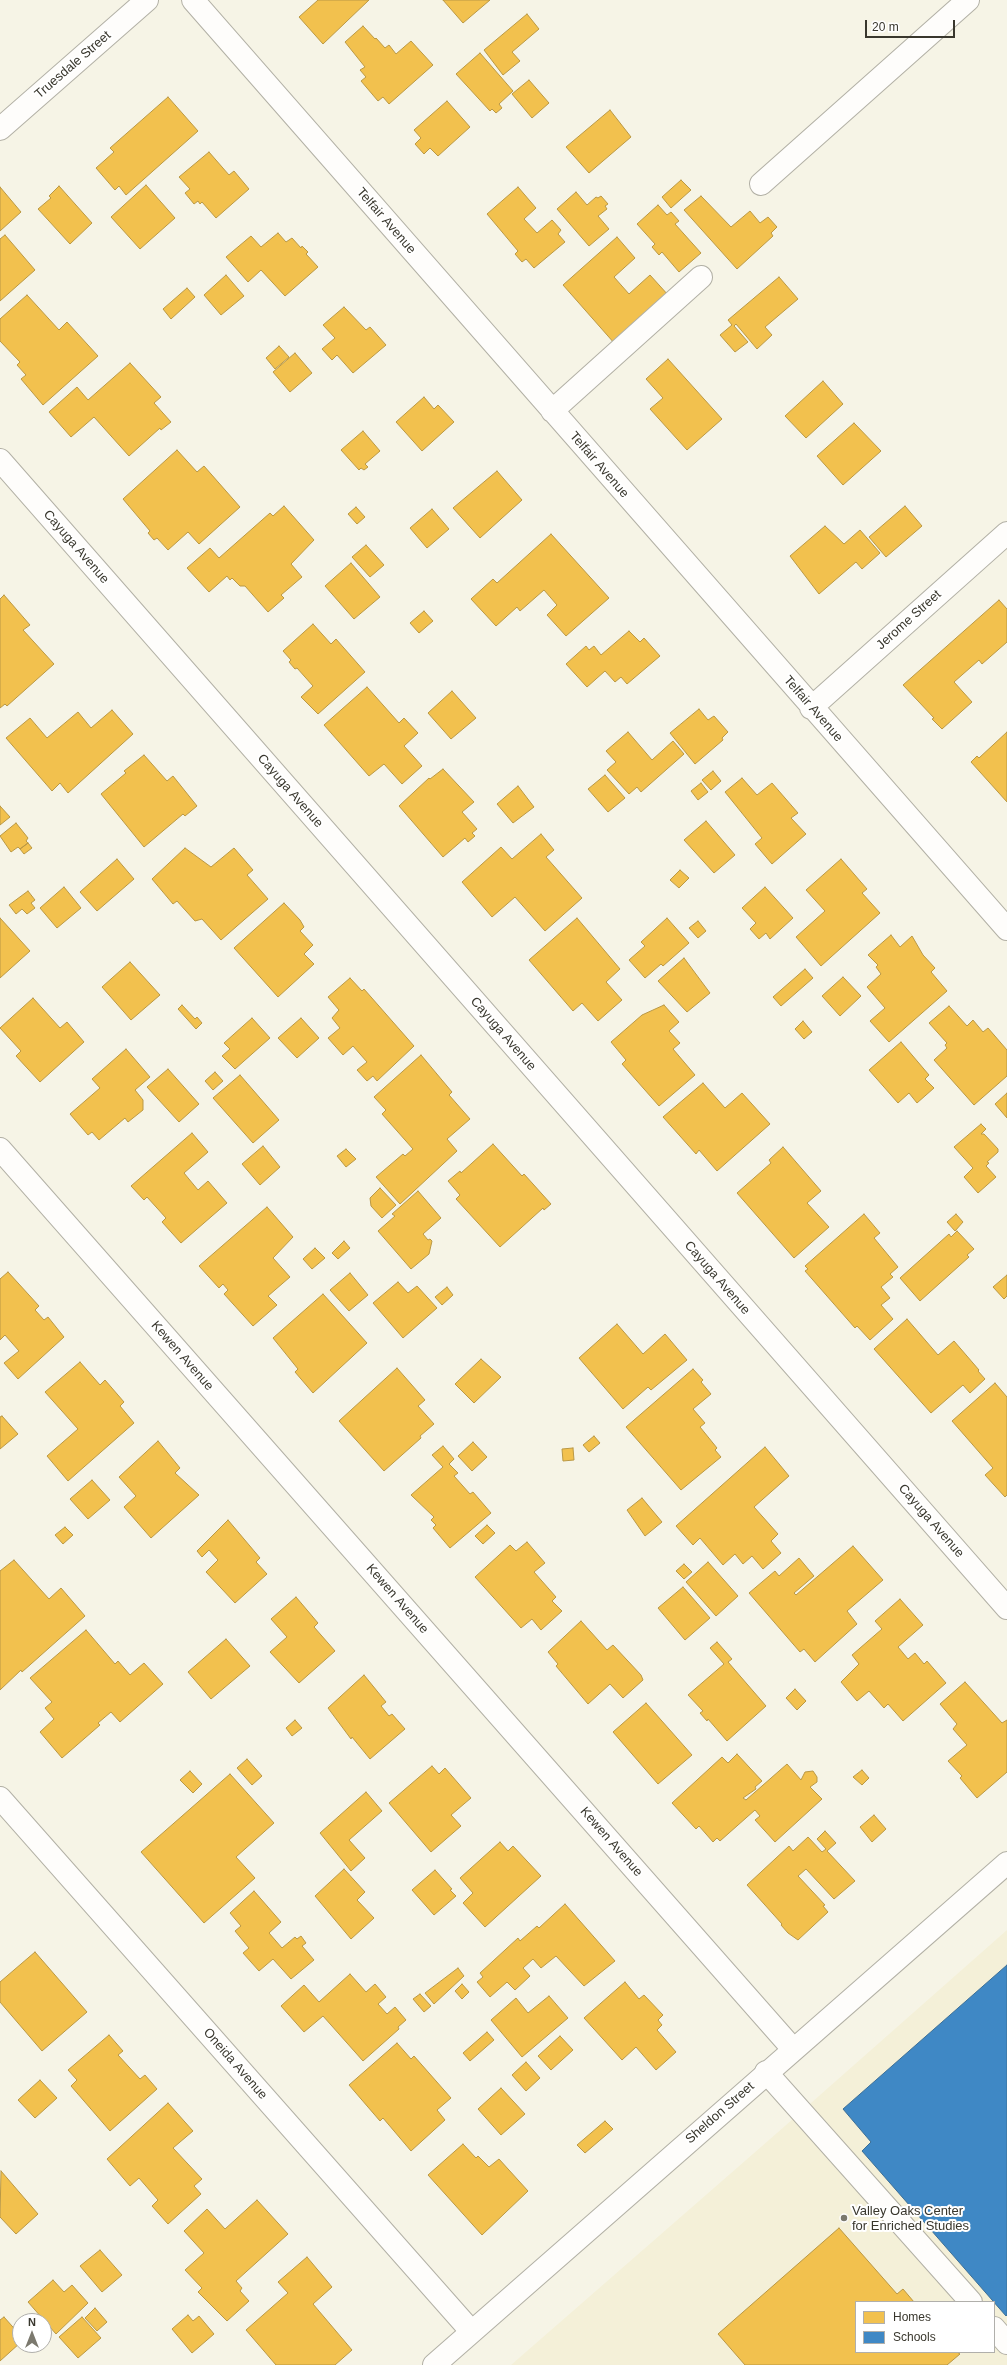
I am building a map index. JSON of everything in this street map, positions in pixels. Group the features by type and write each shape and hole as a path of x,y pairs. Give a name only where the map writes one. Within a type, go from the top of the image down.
{"street":[{"name":"Truesdale Street","path":"0,129 147,0"},
{"name":"Telfair Avenue","path":"193,0 811,708 1007,929"},
{"path":"761,184 968,0"},
{"path":"552,411 701,277"},
{"name":"Cayuga Avenue","path":"0,460 1007,1608"},
{"name":"Jerome Street","path":"811,708 1007,533"},
{"name":"Kewen Avenue","path":"0,1149 794,2049"},
{"name":"Oneida Avenue","path":"0,1798 471,2331"},
{"name":"Sheldon Street","path":"434,2365 766,2072 1007,1863"},
{"path":"766,2072 970,2301"},
{"path":"995,2329 1007,2343"}],"shaded area":[{"name":"Valley Oaks Center for Enriched Studies","path":"1007,1930 1007,2365 511,2365 777,2133"}],"building: Homes":[{"path":"318,0 369,0 323,44 299,17"},
{"path":"443,0 490,0 463,23"},
{"path":"527,14 539,29 512,52 520,61 503,75 484,50"},
{"path":"363,26 385,48 389,45 396,54 411,41 433,65 389,104 383,97 378,101 361,81 366,77 360,70 365,67 345,42"},
{"path":"480,53 513,91 499,104 502,108 496,113 492,109 490,111 456,74"},
{"path":"529,80 549,103 532,118 512,94"},
{"path":"168,97 198,131 126,195 119,186 115,190 96,168 114,152 110,148"},
{"path":"447,101 470,127 438,156 430,148 424,154 415,144 421,138 414,130"},
{"path":"610,110 631,137 589,173 566,147"},
{"path":"209,152 229,175 234,171 249,189 216,218 202,202 200,204 198,201 194,204 185,193 190,189 179,177"},
{"path":"681,180 691,190 671,208 662,197"},
{"path":"146,185 175,218 140,249 111,217"},
{"path":"59,186 92,223 70,244 38,209 51,198 49,196"},
{"path":"0,187 21,212 0,231"},
{"path":"518,187 536,208 524,219 537,233 552,220 561,230 558,234 565,242 534,268 526,259 522,262 515,254 518,251 487,214"},
{"path":"576,192 587,205 596,197 598,198 601,196 608,204 605,206 607,209 598,216 609,229 589,246 557,209"},
{"path":"701,196 731,227 750,211 760,223 768,217 777,227 771,233 773,236 737,269 684,210"},
{"path":"658,205 667,215 671,212 679,221 675,224 701,253 679,272 662,252 659,255 652,247 655,244 637,224"},
{"path":"278,233 286,242 292,238 301,248 302,246 308,252 306,254 318,267 285,296 261,270 248,282 226,257 251,236 261,247"},
{"path":"5,235 35,270 0,301 0,239"},
{"path":"617,237 635,258 614,277 629,294 650,275 669,296 615,344 563,285"},
{"path":"226,275 244,296 221,315 204,295"},
{"path":"779,277 798,299 765,327 772,335 757,349 736,324 734,326 748,342 735,352 720,335 732,325 728,320"},
{"path":"187,288 195,297 171,319 163,309"},
{"path":"27,295 59,330 67,322 98,356 43,405 21,379 26,375 17,365 20,362 0,341 0,319"},
{"path":"344,307 366,330 370,327 386,345 353,373 337,355 332,360 322,349 335,338 323,325"},
{"path":"279,346 289,357 275,369 266,358"},
{"path":"295,353 312,373 290,392 273,372"},
{"path":"668,359 722,419 687,450 650,409 663,398 646,379"},
{"path":"130,363 161,397 154,403 171,422 161,430 160,428 129,456 94,417 71,437 49,412 77,387 88,400"},
{"path":"823,381 843,404 806,438 785,416"},
{"path":"424,397 434,409 438,405 454,422 422,451 396,422"},
{"path":"854,423 881,451 843,485 817,456"},
{"path":"363,431 380,451 365,464 368,467 364,470 361,468 359,470 341,450"},
{"path":"177,450 197,472 204,466 240,507 199,544 188,532 168,550 157,538 154,540 148,533 150,531 123,499"},
{"path":"497,471 522,500 480,538 453,508"},
{"path":"284,506 314,540 291,564 302,577 281,595 284,598 268,612 245,586 240,586 232,578 230,580 227,576 209,592 187,568 210,548 219,558 270,513 273,516"},
{"path":"905,506 922,526 886,557 869,537"},
{"path":"356,507 365,517 357,524 348,514"},
{"path":"432,509 449,529 427,548 410,528"},
{"path":"825,526 844,544 860,530 880,553 862,569 856,562 819,594 790,556"},
{"path":"551,534 609,598 566,636 547,615 557,605 544,590 520,611 517,607 496,626 471,599 493,579 497,583"},
{"path":"366,545 384,565 370,577 352,557"},
{"path":"351,563 380,597 354,619 325,586"},
{"path":"4,595 30,625 23,630 54,664 7,706 5,704 0,708 0,599"},
{"path":"999,600 1007,609 1007,642 982,664 979,660 954,682 972,702 942,729 932,719 934,718 903,685"},
{"path":"424,611 433,621 419,633 410,623"},
{"path":"313,624 331,644 336,639 365,672 318,714 301,697 313,686 297,668 295,669 289,662 291,660 283,651"},
{"path":"629,631 640,642 644,638 660,656 627,684 621,677 615,682 605,671 587,687 566,664 586,646 589,650 594,646 601,655"},
{"path":"367,687 399,723 404,718 418,733 404,746 422,766 402,784 384,764 369,776 324,725"},
{"path":"452,691 476,718 451,739 428,713"},
{"path":"699,709 708,720 714,716 728,732 722,738 723,740 695,764 670,733"},
{"path":"112,710 133,734 68,793 60,783 52,791 6,738 30,718 47,738 78,712 91,728"},
{"path":"628,732 652,760 673,741 684,754 641,792 637,787 629,794 607,770 616,762 606,751"},
{"path":"1007,732 1007,802 971,762 977,756 979,758"},
{"path":"144,755 167,781 173,776 197,806 185,816 183,814 144,847 101,794 126,773 124,771"},
{"path":"443,769 474,802 462,812 477,829 472,833 475,836 468,842 465,838 443,857 399,806 429,778 430,779"},
{"path":"713,771 721,781 711,790 702,780"},
{"path":"605,775 625,798 608,812 588,789"},
{"path":"742,778 757,795 772,783 798,813 791,818 806,834 772,864 755,844 762,838 725,792"},
{"path":"701,783 708,792 698,800 691,791"},
{"path":"518,786 534,807 513,823 497,804"},
{"path":"0,806 10,817 0,825"},
{"path":"706,821 735,855 714,873 684,840"},
{"path":"16,823 28,838 26,841 28,843 20,849 18,847 11,852 0,836"},
{"path":"541,834 554,850 546,857 582,898 545,931 515,897 492,917 462,882 501,847 512,859"},
{"path":"28,843 32,848 24,854 20,849"},
{"path":"185,848 211,867 234,848 253,870 247,875 268,899 221,940 202,919 195,921 177,901 173,904 152,879"},
{"path":"117,859 134,879 97,911 80,892"},
{"path":"841,859 867,889 862,893 880,913 821,966 796,937 825,911 806,890"},
{"path":"680,870 689,878 679,888 670,880"},
{"path":"64,887 81,908 57,928 40,908"},
{"path":"765,887 793,918 770,939 766,933 759,939 750,929 756,923 742,908"},
{"path":"28,891 35,900 31,903 35,908 27,914 22,909 16,914 9,905"},
{"path":"284,903 300,920 304,927 300,931 313,945 304,954 314,964 278,997 234,948"},
{"path":"0,918 30,951 0,978"},
{"path":"577,918 620,969 606,982 622,1000 598,1021 582,1003 573,1011 529,960"},
{"path":"667,918 689,943 663,966 661,964 645,978 629,960 645,946 641,942"},
{"path":"698,921 706,931 698,938 689,928"},
{"path":"891,935 900,947 912,936 923,955 935,968 931,972 947,991 889,1042 870,1021 885,1008 867,987 881,974 876,967 878,965 868,955"},
{"path":"684,958 710,993 687,1012 658,981"},
{"path":"130,962 160,995 131,1020 102,987"},
{"path":"805,969 813,978 781,1006 773,997"},
{"path":"843,977 861,996 840,1016 822,996"},
{"path":"350,978 362,991 364,989 414,1046 377,1081 373,1076 367,1081 357,1070 367,1062 353,1046 343,1055 328,1038 340,1028 332,1018 339,1010 328,997"},
{"path":"33,998 60,1028 67,1022 84,1042 40,1082 16,1056 21,1051 0,1028"},
{"path":"182,1005 195,1019 197,1017 202,1023 196,1029 178,1009"},
{"path":"664,1005 679,1022 669,1031 680,1043 673,1049 695,1075 659,1106 622,1064 626,1060 611,1042 642,1015"},
{"path":"949,1006 967,1026 973,1020 983,1032 988,1028 1007,1050 1007,1076 974,1105 934,1060 947,1048 945,1045 947,1043 929,1023"},
{"path":"252,1018 270,1038 235,1069 222,1056 230,1049 224,1043"},
{"path":"301,1018 319,1038 297,1058 278,1038"},
{"path":"803,1021 812,1032 804,1039 795,1029"},
{"path":"901,1042 929,1075 925,1079 934,1088 917,1103 909,1093 898,1103 869,1070"},
{"path":"126,1049 150,1077 135,1090 143,1100 143,1110 128,1122 125,1118 99,1140 92,1132 88,1135 70,1114 100,1088 92,1079"},
{"path":"421,1055 452,1092 449,1095 470,1119 447,1139 457,1151 400,1204 376,1177 403,1154 405,1156 413,1149 382,1114 386,1110 374,1097"},
{"path":"168,1069 199,1104 179,1122 147,1087"},
{"path":"215,1072 223,1081 213,1090 205,1081"},
{"path":"240,1075 279,1120 253,1143 213,1098"},
{"path":"703,1083 725,1108 742,1093 770,1124 717,1171 699,1150 696,1154 663,1117"},
{"path":"1007,1093 1007,1118 995,1104"},
{"path":"981,1124 986,1129 981,1134 984,1134 998,1149 998,1152 987,1162 989,1163 986,1166 996,1177 978,1193 964,1177 973,1168 954,1147"},
{"path":"192,1133 208,1152 184,1173 198,1190 208,1181 227,1203 181,1243 162,1222 166,1218 147,1197 144,1200 131,1186"},
{"path":"493,1144 522,1176 524,1174 551,1204 544,1210 543,1208 500,1247 456,1199 460,1195 448,1181 460,1171 461,1173"},
{"path":"263,1146 280,1167 260,1185 242,1164"},
{"path":"783,1147 821,1191 807,1203 829,1227 794,1258 737,1193 771,1163 769,1160"},
{"path":"346,1149 356,1159 346,1167 337,1156"},
{"path":"380,1188 396,1205 382,1218 371,1206 370,1198"},
{"path":"418,1191 441,1218 423,1234 428,1240 430,1239 432,1241 429,1254 411,1269 378,1231 395,1216 392,1214"},
{"path":"267,1207 293,1237 273,1258 290,1277 268,1296 277,1305 253,1326 224,1294 228,1290 223,1284 219,1288 199,1266"},
{"path":"864,1214 880,1233 874,1238 898,1267 890,1274 893,1277 881,1287 890,1298 881,1305 893,1319 870,1340 857,1326 855,1328 805,1271 808,1269 805,1266"},
{"path":"956,1214 963,1222 955,1231 947,1222"},
{"path":"957,1231 974,1249 967,1255 969,1257 920,1301 900,1278 949,1234 951,1237"},
{"path":"344,1241 350,1248 338,1259 332,1253"},
{"path":"315,1248 325,1258 312,1269 303,1259"},
{"path":"8,1272 39,1306 35,1310 44,1320 48,1317 64,1337 18,1379 4,1363 19,1351 5,1335 0,1340 0,1279"},
{"path":"350,1273 368,1295 349,1311 330,1290"},
{"path":"1007,1275 1007,1296 1004,1299 993,1287"},
{"path":"398,1282 408,1293 417,1286 437,1308 403,1338 373,1303"},
{"path":"447,1287 453,1295 442,1305 435,1297"},
{"path":"323,1294 367,1343 313,1393 295,1372 298,1369 273,1338"},
{"path":"907,1319 938,1355 954,1341 985,1379 970,1393 963,1385 931,1413 874,1349"},
{"path":"617,1324 643,1354 665,1334 687,1360 651,1390 648,1387 623,1409 579,1358"},
{"path":"481,1359 501,1377 474,1403 455,1384"},
{"path":"80,1362 100,1385 105,1380 124,1402 120,1406 134,1423 68,1481 47,1456 78,1429 45,1392"},
{"path":"397,1368 425,1400 418,1406 434,1424 420,1436 421,1438 384,1471 339,1421"},
{"path":"693,1369 703,1380 701,1382 711,1394 693,1409 705,1423 700,1427 717,1448 715,1450 721,1457 681,1490 626,1427"},
{"path":"995,1383 1007,1397 1007,1495 1005,1497 985,1475 993,1468 952,1421"},
{"path":"2,1416 18,1434 0,1449 0,1417"},
{"path":"594,1436 600,1443 589,1452 583,1445"},
{"path":"158,1441 180,1468 175,1473 199,1495 151,1538 124,1507 136,1496 119,1477"},
{"path":"473,1442 487,1457 472,1471 458,1456"},
{"path":"443,1446 454,1459 449,1464 458,1473 454,1476 470,1494 473,1492 491,1513 450,1548 433,1528 436,1525 431,1520 434,1517 411,1495 443,1467 432,1455"},
{"path":"765,1447 789,1476 754,1507 778,1534 771,1541 781,1553 763,1569 752,1556 743,1564 735,1554 723,1565 700,1538 693,1545 676,1526"},
{"path":"573,1448 574,1460 563,1461 562,1449"},
{"path":"92,1480 110,1500 88,1519 70,1499"},
{"path":"642,1498 662,1522 645,1536 627,1510"},
{"path":"228,1520 260,1558 256,1562 267,1574 235,1603 206,1572 218,1560 209,1550 202,1557 197,1551"},
{"path":"487,1525 495,1533 483,1544 475,1536"},
{"path":"65,1527 73,1535 63,1544 55,1535"},
{"path":"527,1542 545,1563 534,1572 556,1597 552,1601 562,1611 541,1630 532,1619 521,1628 475,1577 510,1545 516,1551"},
{"path":"853,1546 883,1580 847,1611 857,1624 815,1662 804,1649 800,1652 749,1593 775,1571 779,1576 799,1558 814,1576 794,1593 796,1595"},
{"path":"14,1560 49,1599 61,1588 85,1616 22,1672 21,1670 0,1690 0,1571"},
{"path":"708,1562 738,1596 716,1616 686,1582"},
{"path":"684,1564 692,1572 684,1579 676,1571"},
{"path":"683,1587 710,1618 685,1640 658,1608"},
{"path":"296,1597 318,1623 314,1627 335,1651 299,1683 270,1652 287,1637 271,1619"},
{"path":"900,1599 923,1625 898,1647 908,1659 915,1653 924,1664 927,1661 946,1683 903,1721 888,1704 884,1708 869,1691 857,1701 841,1682 859,1664 852,1655 882,1629 875,1621"},
{"path":"581,1621 607,1650 613,1645 641,1675 643,1680 623,1698 610,1684 588,1704 556,1666 558,1664 548,1652"},
{"path":"86,1630 115,1664 118,1661 130,1675 144,1663 163,1684 120,1722 111,1712 98,1723 100,1725 62,1758 40,1732 54,1719 45,1708 52,1702 30,1678"},
{"path":"226,1639 250,1666 211,1699 188,1672"},
{"path":"717,1642 732,1659 728,1662 766,1706 727,1741 708,1719 707,1721 700,1713 703,1711 688,1695 724,1664 710,1648"},
{"path":"364,1675 386,1702 381,1706 389,1716 392,1714 405,1729 370,1759 352,1737 351,1739 328,1708"},
{"path":"965,1682 1002,1723 1007,1720 1007,1772 977,1798 960,1778 962,1776 948,1761 967,1745 953,1729 957,1724 940,1704"},
{"path":"795,1689 806,1701 797,1710 786,1698"},
{"path":"646,1703 692,1755 658,1784 613,1732"},
{"path":"295,1720 302,1728 292,1736 286,1728"},
{"path":"737,1754 762,1781 755,1787 756,1789 743,1798 746,1800 787,1764 801,1780 805,1772 813,1771 817,1777 817,1782 810,1787 822,1799 775,1842 755,1820 760,1816 755,1810 720,1841 717,1838 713,1842 699,1826 696,1829 672,1803 722,1757 728,1763"},
{"path":"247,1759 262,1776 252,1785 237,1768"},
{"path":"432,1766 439,1774 445,1768 471,1798 451,1815 461,1826 431,1852 389,1803"},
{"path":"862,1770 869,1778 862,1785 853,1777"},
{"path":"190,1771 202,1784 193,1793 180,1780"},
{"path":"230,1774 274,1823 236,1857 255,1878 204,1923 141,1852"},
{"path":"366,1792 382,1811 349,1840 365,1858 351,1871 320,1833"},
{"path":"874,1815 886,1829 872,1842 860,1827"},
{"path":"825,1831 836,1843 827,1851 855,1881 834,1899 806,1869 798,1876 825,1905 823,1906 828,1912 798,1940 788,1933 781,1925 782,1924 747,1885 789,1846 793,1851 808,1837 822,1852 826,1849 817,1839"},
{"path":"500,1842 508,1851 513,1846 541,1876 485,1927 463,1903 473,1893 460,1878"},
{"path":"344,1869 365,1892 357,1900 374,1918 351,1939 315,1896"},
{"path":"435,1870 452,1889 450,1890 456,1896 434,1915 412,1890"},
{"path":"254,1891 281,1922 269,1933 282,1948 295,1937 297,1939 301,1936 306,1943 302,1946 314,1960 291,1979 273,1959 259,1971 243,1953 249,1948 235,1931 241,1926 230,1913"},
{"path":"565,1904 615,1961 584,1986 556,1956 541,1968 533,1959 523,1968 530,1976 515,1990 507,1982 490,1997 477,1982 483,1977 480,1973 518,1938 520,1941 537,1926 539,1928"},
{"path":"35,1952 87,2012 42,2051 0,2002 0,1982"},
{"path":"458,1968 464,1976 434,2004 425,1993"},
{"path":"350,1974 366,1992 375,1984 386,1997 378,2004 387,2014 395,2007 406,2020 398,2027 399,2029 363,2061 323,2016 304,2032 281,2006 304,1985 319,2002"},
{"path":"625,1982 639,1999 644,1995 663,2015 658,2020 662,2025 657,2030 676,2052 656,2070 636,2047 622,2060 584,2018"},
{"path":"462,1984 469,1992 462,1999 455,1991"},
{"path":"420,1994 431,2006 424,2012 413,1999"},
{"path":"549,1996 568,2018 522,2057 491,2020 516,1998 528,2013"},
{"path":"487,2032 494,2040 470,2061 463,2053"},
{"path":"109,2035 123,2051 118,2055 140,2079 145,2075 157,2089 110,2131 71,2086 77,2080 68,2070"},
{"path":"560,2036 573,2050 551,2070 538,2056"},
{"path":"397,2043 411,2059 414,2056 451,2098 437,2110 445,2120 411,2151 383,2118 380,2121 349,2085"},
{"path":"526,2062 540,2078 526,2091 512,2075"},
{"path":"40,2080 57,2098 35,2118 18,2100"},
{"path":"501,2088 525,2114 501,2135 478,2109"},
{"path":"168,2103 193,2131 173,2148 202,2179 194,2186 201,2194 168,2224 152,2206 158,2200 139,2178 130,2186 107,2159"},
{"path":"605,2121 613,2129 585,2153 577,2145"},
{"path":"463,2144 476,2158 478,2156 489,2167 499,2159 528,2191 482,2235 428,2175"},
{"path":"1,2171 38,2214 16,2234 0,2217"},
{"path":"257,2200 288,2234 236,2281 242,2288 240,2291 249,2301 227,2321 198,2292 202,2288 185,2270 204,2253 184,2231 207,2209 225,2229"},
{"path":"839,2228 897,2294 903,2289 913,2301 855,2301 855,2353 960,2354 947,2365 745,2365 718,2334"},
{"path":"100,2250 122,2275 102,2292 80,2266"},
{"path":"307,2257 332,2287 313,2304 352,2350 335,2365 276,2365 246,2330 288,2293 278,2282"},
{"path":"53,2280 64,2292 72,2285 88,2303 56,2334 52,2329 52,2313 38,2313 28,2302"},
{"path":"95,2308 107,2322 97,2331 85,2318"},
{"path":"188,2315 193,2321 199,2316 214,2334 192,2353 172,2329"},
{"path":"4,2317 12,2326 12,2350 0,2361 0,2320"},
{"path":"82,2317 101,2338 78,2358 59,2337"}],"building: Schools":[{"path":"1007,1965 1006,2316 995,2303 995,2301 993,2301 862,2151 871,2142 843,2109"}],"place":[{"name":"Valley Oaks Center for Enriched Studies","path":"844,2218"}]}
